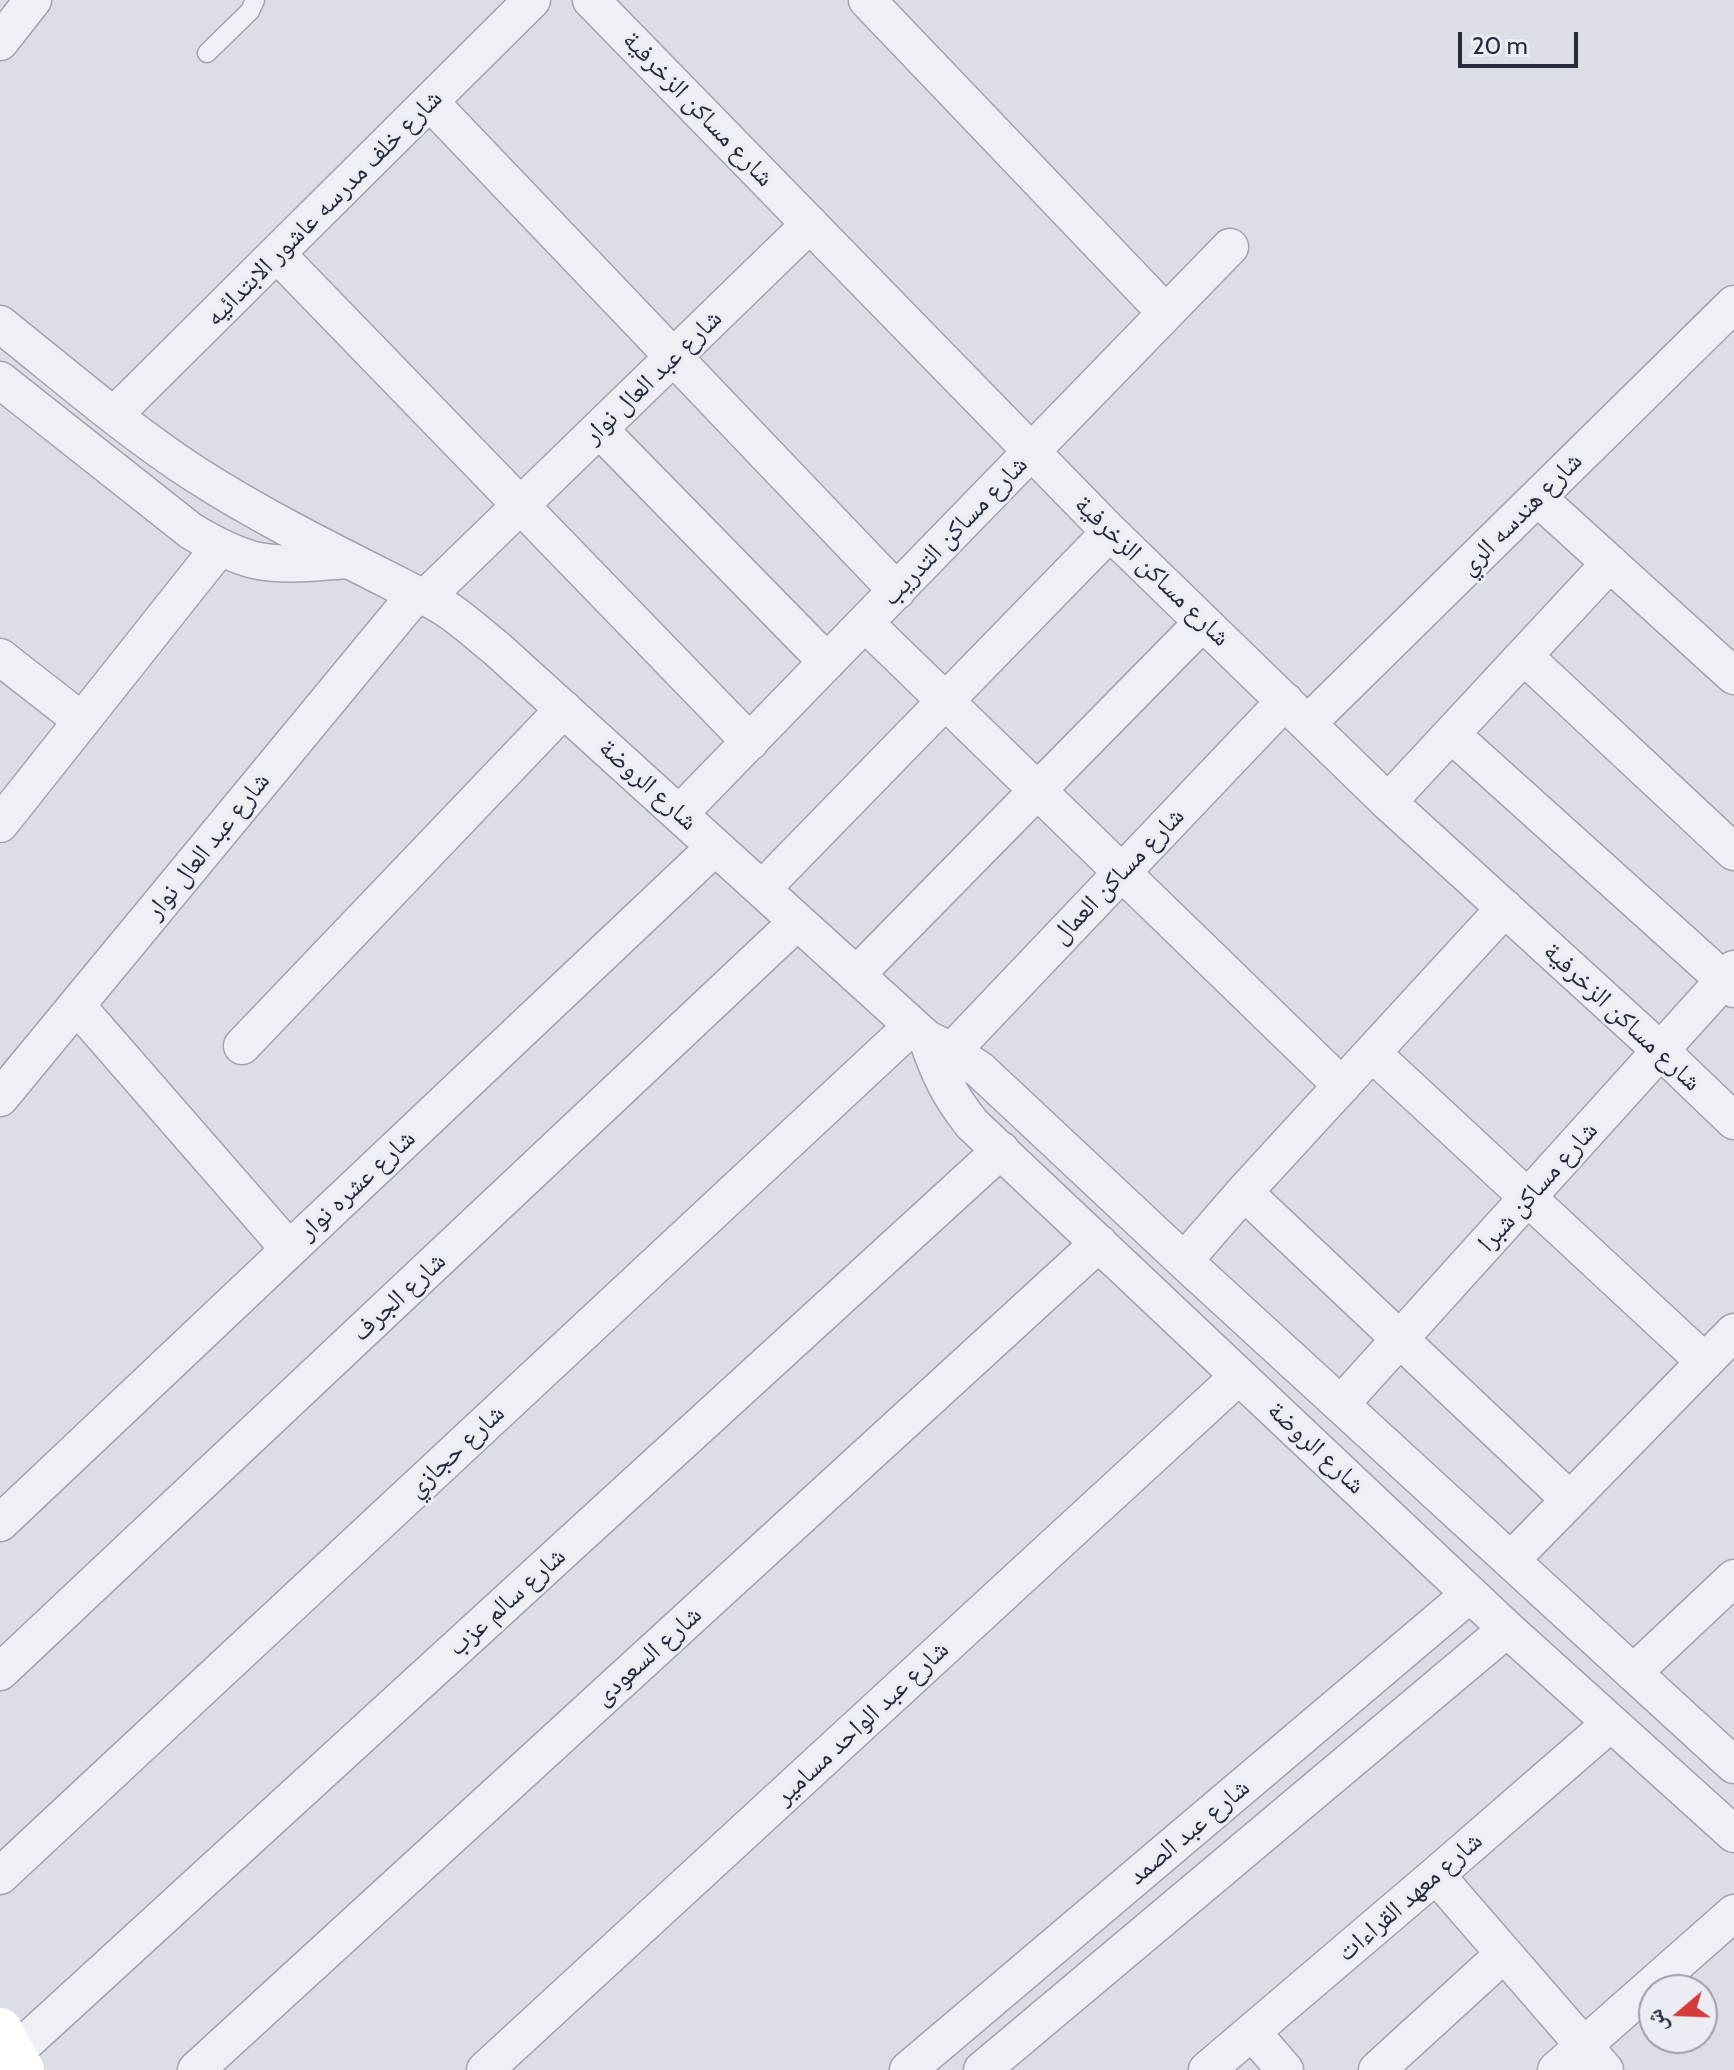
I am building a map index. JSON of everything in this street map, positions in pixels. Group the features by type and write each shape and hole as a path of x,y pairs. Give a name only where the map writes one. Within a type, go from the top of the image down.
{"street":[{"path":"0,42 33,0"},
{"name":"شارع خلف مدرسه عاشور الابتدائيه","path":"114,415 532,0"},
{"name":"شارع مساكن الزخرفية","path":"591,0 1110,532 1388,802 1734,1121"},
{"path":"867,0 1166,313"},
{"path":"431,103 897,591"},
{"name":"شارع عبد العال نوار","path":"0,1098 421,595 521,505 810,224"},
{"name":"شارع مساكن التدريب","path":"679,814 1230,247"},
{"path":"277,254 750,742"},
{"name":"شارع هندسه الري","path":"1296,712 1538,498 1734,304"},
{"name":"شارع الروضة","path":"0,324 114,415 192,472 348,560 421,595 462,621 496,648 856,975 930,1039 980,1070 1734,1765"},
{"path":"0,380 191,531 219,548 256,560 281,563 348,560"},
{"path":"599,429 827,662"},
{"path":"1538,498 1734,676"},
{"path":"762,889 1110,532"},
{"path":"0,824 219,548"},
{"path":"1388,802 1610,563"},
{"path":"856,975 1203,622"},
{"path":"865,623 1342,1086"},
{"path":"1524,656 1734,852"},
{"path":"0,657 82,721"},
{"path":"242,1046 564,709"},
{"name":"شارع مساكن العمال","path":"930,1039 1122,872 1296,712"},
{"path":"1451,734 1731,979"},
{"name":"شارع عشره نوار","path":"0,1523 715,847"},
{"path":"1184,1261 1505,908"},
{"name":"شارع الجرف","path":"0,1672 797,922"},
{"name":"شارع مساكن شبرا","path":"1341,1404 1661,1051 1731,979"},
{"path":"77,1006 289,1249"},
{"name":"شارع الروضة","path":"930,1039 939,1074 972,1124 1507,1629 1734,1834"},
{"name":"شارع حجازي","path":"0,1876 930,1039"},
{"path":"1372,1053 1705,1362"},
{"name":"شارع سالم عزب","path":"12,2051 1001,1150"},
{"path":"1244,1192 1569,1499"},
{"name":"شارع السعودى","path":"196,2070 1099,1243"},
{"path":"1511,1560 1734,1332"},
{"name":"شارع عبد الواحد مسامير","path":"485,2070 1239,1376"},
{"path":"1633,1673 1734,1578"},
{"name":"شارع عبد الصمد","path":"908,2070 1470,1594"},
{"name":"شارع عبد الصمد","path":"982,2070 1507,1629"},
{"name":"شارع معهد القراءات","path":"1207,2070 1611,1723"},
{"path":"1436,1875 1595,2058"},
{"path":"1556,2070 1595,2058 1734,1913"},
{"path":"1377,2070 1504,1954"},
{"path":"1252,2032 1285,2070"}],"lane":[{"path":"207,53 250,11 255,0"}]}
